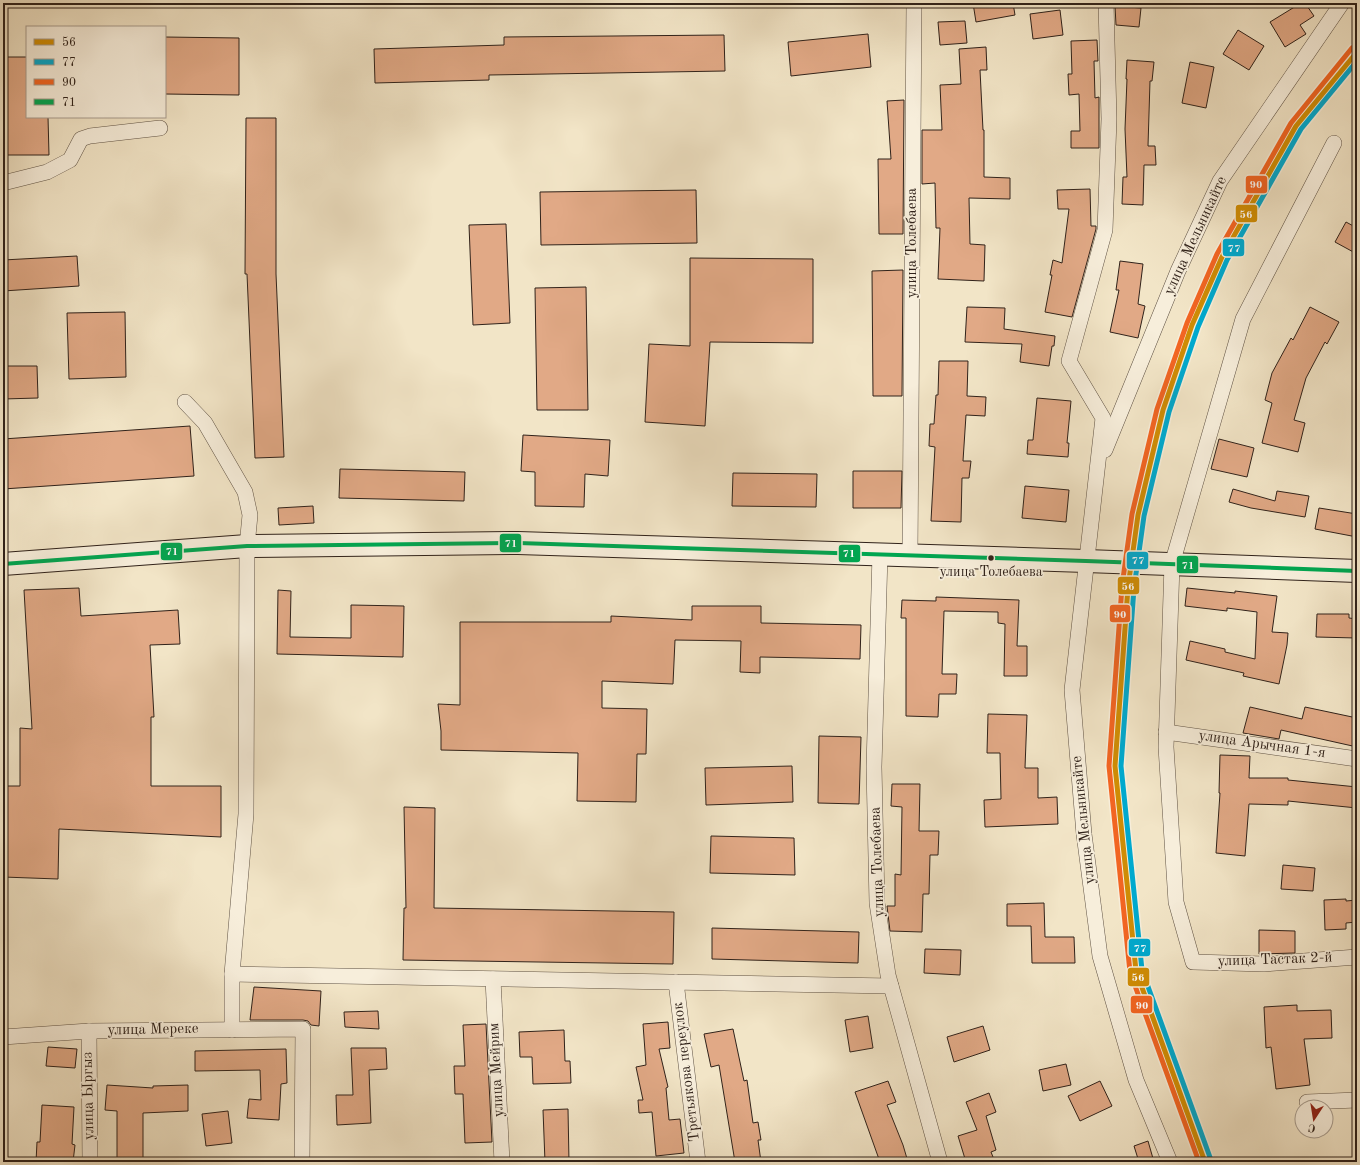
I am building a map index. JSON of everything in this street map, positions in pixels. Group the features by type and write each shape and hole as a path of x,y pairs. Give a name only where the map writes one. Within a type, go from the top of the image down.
{"main road":[{"path":"3,564 247,546 518,543 1357,571"}],"street":[{"name":"улица Толебаева","path":"910,555 914,3"},
{"name":"улица Мельникайте","path":"1106,3 1109,119 1106,230 1069,361 1103,418 1072,690 1084,834 1100,956 1136,1080 1170,1162"},
{"name":"улица Мельникайте","path":"1098,467 1178,271 1220,181 1342,3"},
{"path":"3,183 47,172 70,160 81,139 90,136 160,128"},
{"path":"1166,732 1172,564 1243,319 1334,143"},
{"path":"185,402 205,424 245,492 250,515 247,546 246,814 232,974 232,1030"},
{"name":"улица Толебаева","path":"880,554 874,767 877,903 888,975 940,1162"},
{"name":"улица Арычная 1-я","path":"1166,732 1357,759"},
{"name":"улица Тастак 2-й","path":"1166,732 1176,902 1193,962 1264,964 1357,957"},
{"path":"232,974 891,986"},
{"name":"улица Мейрим","path":"493,979 502,1162"},
{"name":"Третьякова переулок","path":"676,982 698,1162"},
{"name":"улица Мереке","path":"3,1037 89,1031 303,1029 302,1162"},
{"name":"улица Ыргыз","path":"89,1031 90,1162"},
{"path":"1334,1101 1357,1100"}],"building":[{"path":"973,3 1013,3 1015,15 976,22"},
{"path":"1301,3 1305,3 1314,16 1300,25 1306,34 1285,47 1270,22"},
{"path":"1115,6 1141,8 1139,27 1116,25"},
{"path":"1060,10 1063,35 1033,39 1030,14"},
{"path":"965,21 967,43 940,45 938,22"},
{"path":"1238,30 1264,46 1249,70 1223,54"},
{"path":"868,34 871,67 791,76 788,42"},
{"path":"724,35 725,71 489,75 489,80 375,83 374,49 504,45 504,37"},
{"path":"166,37 239,38 239,95 166,94"},
{"path":"1097,40 1098,61 1094,61 1095,98 1099,97 1099,148 1071,148 1071,131 1080,131 1079,94 1069,95 1068,74 1072,74 1071,41"},
{"path":"986,47 987,70 980,70 984,130 984,177 1010,178 1010,199 969,198 970,244 985,245 984,281 938,279 940,228 936,228 935,183 922,184 922,130 942,130 940,85 961,84 959,49"},
{"path":"3,57 26,57 26,118 48,118 49,155 3,155"},
{"path":"1127,60 1154,62 1152,81 1150,81 1148,146 1155,146 1156,165 1144,165 1143,205 1122,204 1123,177 1127,177 1125,129"},
{"path":"1190,62 1214,67 1206,108 1182,103"},
{"path":"904,100 903,234 879,234 878,159 891,159 887,101"},
{"path":"246,118 276,118 276,274 284,457 255,458 247,274 245,274"},
{"path":"1090,189 1091,226 1096,226 1096,229 1072,317 1045,312 1052,275 1050,275 1053,260 1062,263 1069,209 1058,209 1057,190"},
{"path":"696,190 697,243 541,245 540,192"},
{"path":"1346,222 1357,228 1357,254 1335,242"},
{"path":"506,224 510,323 473,325 469,225"},
{"path":"77,256 79,286 3,291 3,260"},
{"path":"690,258 813,259 813,343 710,342 705,426 645,422 649,344 690,346"},
{"path":"1120,261 1143,264 1138,304 1145,306 1138,338 1110,332 1119,290 1116,290"},
{"path":"903,270 902,396 873,396 872,271"},
{"path":"586,287 588,410 537,410 535,288"},
{"path":"967,307 1005,308 1004,329 1055,336 1049,366 1020,362 1022,344 965,342"},
{"path":"1310,307 1339,322 1327,344 1325,342 1306,378 1294,420 1305,423 1298,452 1262,443 1272,403 1265,400 1272,373 1291,338 1293,340"},
{"path":"125,312 126,377 69,379 67,313"},
{"path":"939,361 968,361 967,396 986,397 985,416 966,415 963,461 971,461 969,478 962,478 961,522 931,521 935,447 929,446 930,424 934,424 936,395 938,395"},
{"path":"3,366 37,366 38,398 3,399"},
{"path":"1037,398 1071,401 1067,443 1069,443 1068,457 1027,454 1028,440 1033,440"},
{"path":"190,426 194,476 3,489 3,439"},
{"path":"523,435 610,440 608,476 585,474 584,507 535,506 535,472 521,471"},
{"path":"1219,439 1254,448 1247,477 1211,469"},
{"path":"340,469 465,472 464,501 339,498"},
{"path":"853,471 902,471 901,508 853,508"},
{"path":"733,473 817,474 816,507 732,506"},
{"path":"1025,486 1069,490 1066,522 1022,518"},
{"path":"1233,489 1275,501 1277,491 1309,496 1305,517 1251,508 1229,502"},
{"path":"313,506 314,523 279,525 278,508"},
{"path":"1319,508 1357,514 1357,537 1315,529"},
{"path":"79,588 81,616 178,610 180,644 150,645 154,717 151,717 151,786 221,786 221,837 59,829 58,879 3,877 3,830 7,786 20,786 20,728 32,729 24,590"},
{"path":"1187,588 1235,593 1235,591 1277,596 1272,632 1288,633 1279,684 1243,676 1244,673 1186,660 1190,641 1225,649 1225,652 1255,659 1257,612 1227,608 1227,611 1185,606"},
{"path":"278,590 291,591 290,637 351,638 351,605 404,606 403,657 277,654"},
{"path":"936,597 1019,600 1017,646 1027,646 1027,676 1004,676 1005,624 998,623 998,612 944,611 942,674 957,674 956,694 939,694 938,717 906,716 906,618 901,618 902,600 936,601"},
{"path":"692,606 761,606 761,623 861,625 860,659 760,657 760,673 740,672 741,641 675,640 673,684 602,681 602,708 647,709 646,754 637,754 636,802 577,801 578,753 441,750 441,731 438,704 460,705 460,622 611,622 611,616 692,620"},
{"path":"1317,614 1349,614 1349,618 1357,619 1357,638 1316,637"},
{"path":"1250,707 1302,719 1305,707 1357,718 1357,747 1281,730 1279,739 1243,733"},
{"path":"988,714 1027,715 1025,768 1038,768 1038,798 1057,797 1058,824 985,827 984,800 1001,799 1000,753 987,753"},
{"path":"819,736 861,737 859,804 818,803"},
{"path":"1220,755 1250,756 1249,778 1288,778 1288,780 1357,787 1357,808 1288,801 1288,805 1249,804 1245,856 1216,853 1220,793"},
{"path":"792,766 793,802 706,805 705,768"},
{"path":"892,784 920,784 919,831 939,831 938,855 930,855 929,894 923,894 922,932 890,931 887,906 895,906 895,874 901,875 902,807 891,806"},
{"path":"404,807 435,808 434,908 674,912 673,964 403,960 404,908 406,908"},
{"path":"711,836 794,838 795,875 710,873"},
{"path":"1283,865 1315,868 1313,891 1281,889"},
{"path":"1346,899 1346,901 1357,900 1357,922 1346,923 1346,929 1325,930 1324,900"},
{"path":"1044,903 1045,937 1074,937 1075,963 1032,963 1031,926 1007,926 1007,904"},
{"path":"712,928 859,932 858,963 712,959"},
{"path":"1259,930 1295,931 1295,953 1259,954"},
{"path":"925,949 961,950 960,975 924,973"},
{"path":"254,987 321,991 319,1026 311,1025 308,1021 303,1020 250,1020"},
{"path":"1297,1005 1297,1011 1331,1010 1332,1038 1304,1039 1310,1085 1276,1089 1271,1047 1266,1048 1264,1007"},
{"path":"378,1011 379,1029 345,1027 344,1012"},
{"path":"868,1016 873,1048 850,1052 845,1020"},
{"path":"668,1022 670,1048 659,1049 668,1087 666,1088 669,1120 680,1119 684,1153 656,1156 652,1112 639,1113 638,1100 643,1100 636,1067 646,1065 643,1024"},
{"path":"486,1024 492,1142 465,1143 463,1094 455,1094 454,1066 465,1066 463,1025"},
{"path":"983,1026 990,1050 954,1062 947,1037"},
{"path":"733,1029 744,1081 747,1080 753,1123 758,1122 761,1140 758,1140 761,1162 735,1162 719,1065 711,1067 704,1034"},
{"path":"564,1030 565,1061 570,1061 571,1083 533,1084 532,1057 520,1057 519,1032"},
{"path":"48,1047 77,1049 75,1068 46,1066"},
{"path":"351,1048 386,1048 387,1069 369,1070 371,1123 337,1125 336,1095 353,1095"},
{"path":"286,1049 287,1083 281,1084 279,1120 247,1118 249,1099 261,1100 260,1070 195,1071 195,1051"},
{"path":"1066,1064 1071,1085 1043,1091 1039,1070"},
{"path":"888,1081 896,1102 887,1105 908,1162 880,1162 855,1092"},
{"path":"1100,1081 1112,1106 1080,1121 1068,1096"},
{"path":"107,1085 153,1088 153,1086 188,1085 188,1111 143,1113 143,1159 117,1160 117,1111 105,1110"},
{"path":"989,1093 996,1112 986,1116 996,1150 991,1152 995,1162 966,1162 958,1136 977,1130 966,1102"},
{"path":"42,1105 74,1107 72,1144 75,1145 73,1162 36,1162 37,1142 40,1142"},
{"path":"568,1109 569,1162 545,1162 543,1110"},
{"path":"228,1111 232,1143 206,1146 202,1114"},
{"path":"1148,1141 1154,1162 1139,1162 1134,1146"}],"transit line":[{"name":"90","path":"1199,1162 1130,972 1109,766 1122,586 1132,514 1157,409 1187,323 1217,254 1291,123 1352,48"},
{"name":"56","path":"1205,1162 1136,971 1115,766 1128,587 1138,515 1163,410 1192,325 1222,257 1296,126 1357,52"},
{"name":"77","path":"1211,1160 1142,970 1121,766 1134,588 1144,516 1169,412 1198,327 1227,260 1301,129 1357,61"},
{"name":"71","path":"3,564 247,546 518,543 1357,571"}],"place":[{"name":"улица Толебаева","path":"991,558"}]}
